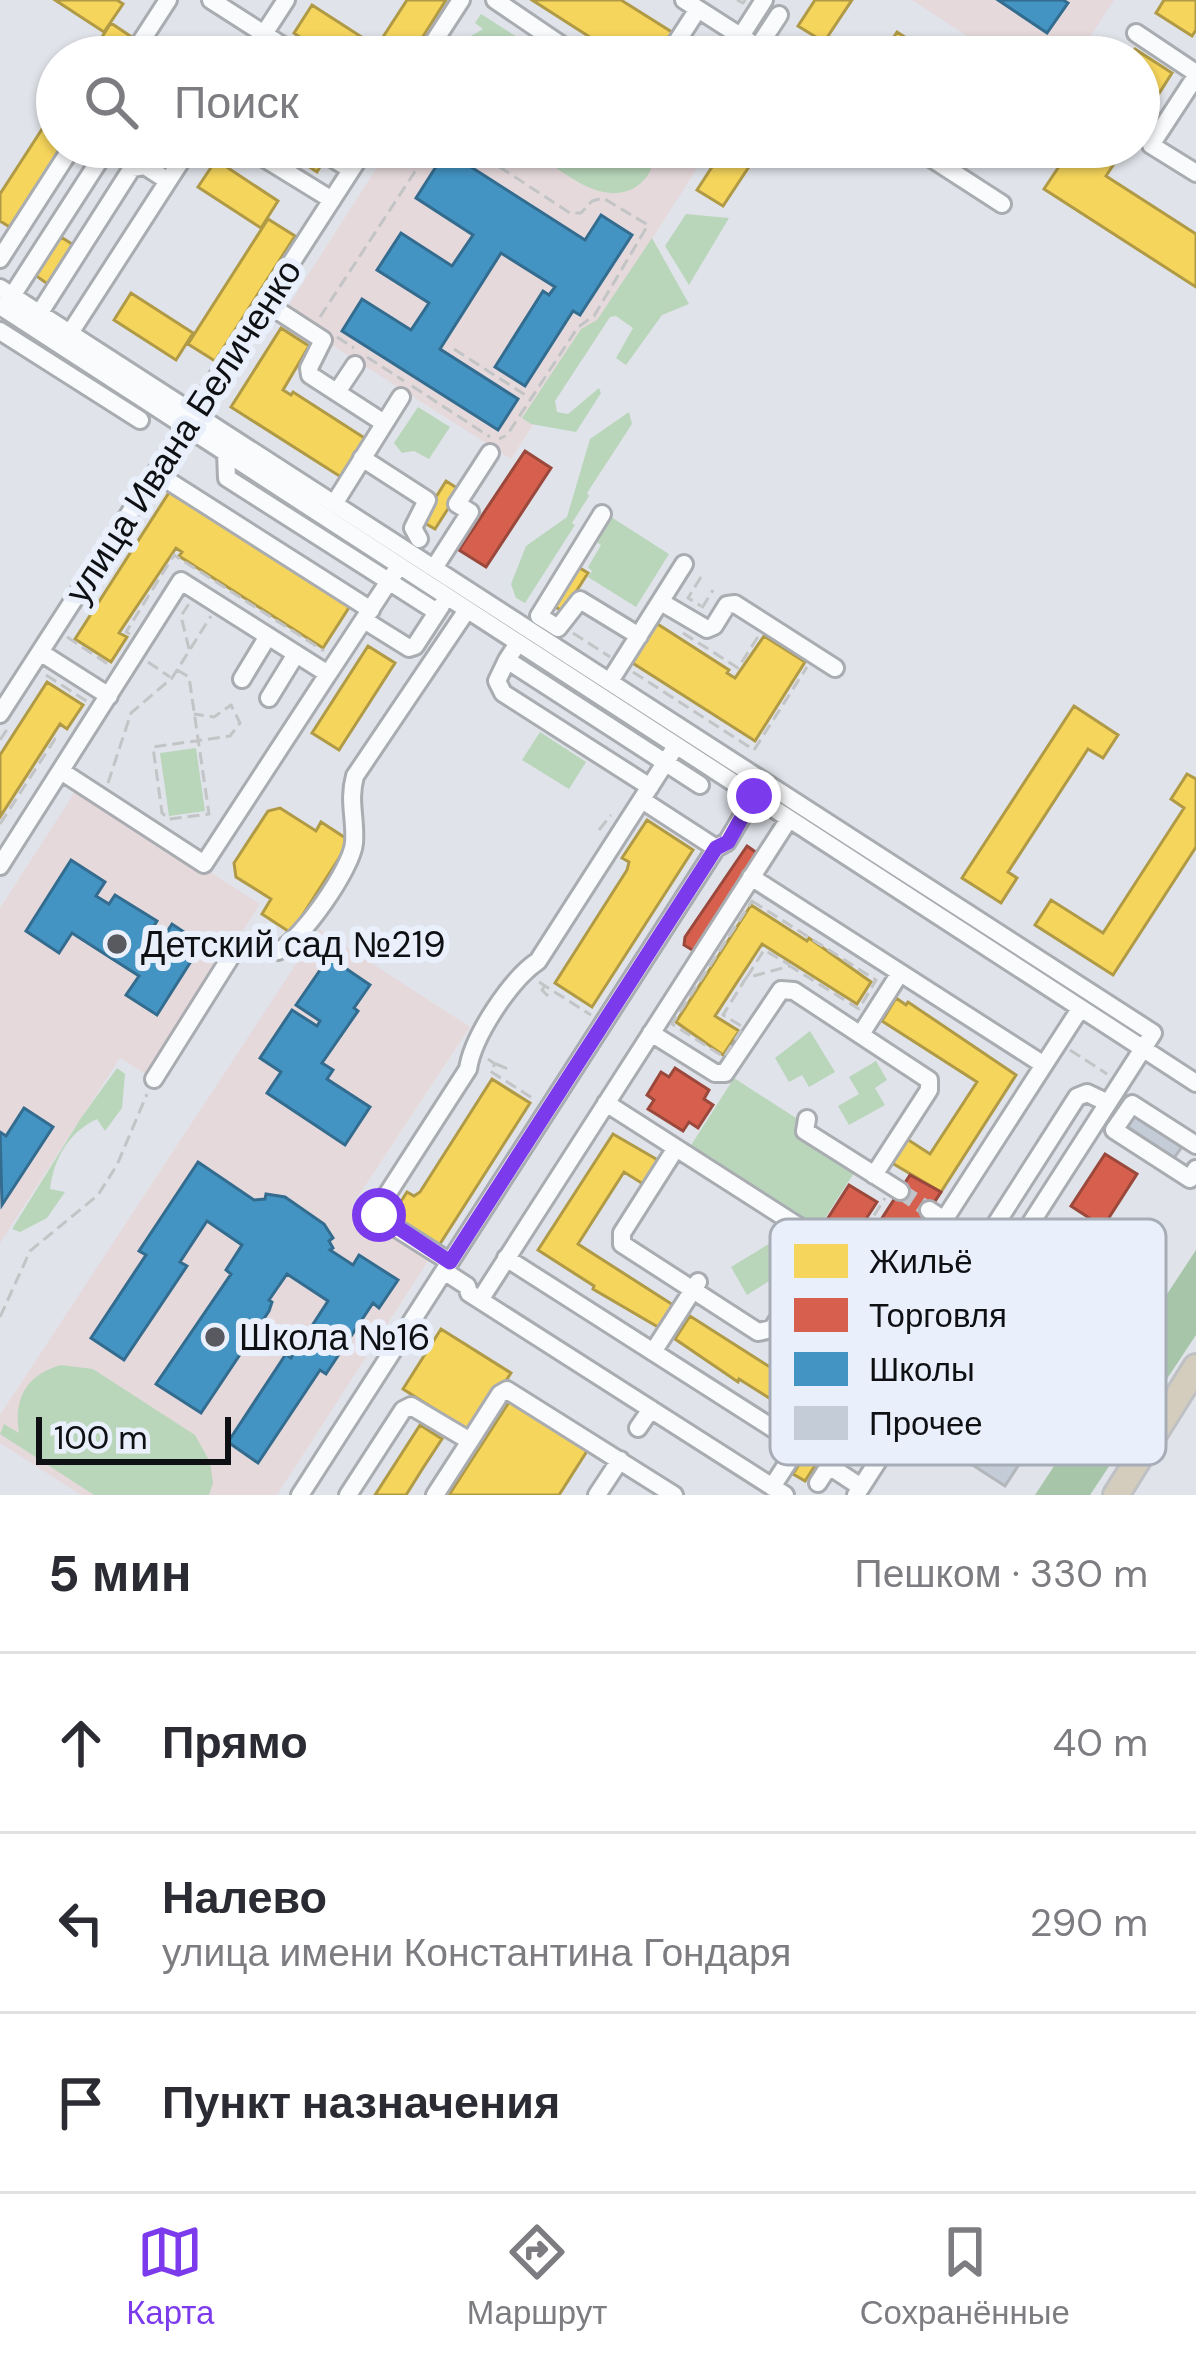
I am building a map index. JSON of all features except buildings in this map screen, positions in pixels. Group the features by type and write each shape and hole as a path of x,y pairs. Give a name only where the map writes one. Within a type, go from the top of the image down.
{"highway":[{"path":"1166,1415 1196,1367"},
{"path":"1166,1436 1196,1390"},
{"path":"1116,1495 1135,1465"},
{"path":"1128,1495 1147,1465"}],"street":[{"path":"144,36 168,0"},
{"path":"211,0 267,36"},
{"path":"264,34 286,0"},
{"path":"438,36 461,0"},
{"path":"495,0 548,36"},
{"path":"757,36 764,0"},
{"path":"677,36 691,5 741,36"},
{"path":"762,36 778,15"},
{"path":"1136,33 1140,36"},
{"path":"1160,49 1196,74 1160,131"},
{"path":"1160,151 1196,173"},
{"path":"0,259 58,168"},
{"path":"4,297 95,168"},
{"path":"39,314 134,168"},
{"path":"148,168 168,181"},
{"path":"70,333 176,168"},
{"path":"279,168 332,200"},
{"path":"947,168 1002,203"},
{"name":"улица Ивана Беличенко","path":"5,719 40,652 352,170"},
{"path":"63,218 89,235"},
{"path":"4,297 70,333 190,420 226,453 409,553 442,604 467,610 676,746 759,789 789,819 1196,1083"},
{"path":"4,297 190,420 434,568 551,623 610,681 759,789 1153,1033 1033,1219"},
{"path":"266,303 322,340 309,372 384,423"},
{"path":"0,331 140,420"},
{"path":"337,392 355,364"},
{"path":"334,504 400,397"},
{"path":"434,568 470,512 457,504 490,453"},
{"path":"61,771 204,864 279,734 328,674 409,553 413,528 427,500 362,458"},
{"path":"156,473 368,615 409,648 415,646 442,604"},
{"path":"551,623 541,620 540,611 602,514"},
{"path":"610,681 684,564"},
{"path":"0,866 181,581 215,610 328,674"},
{"path":"551,623 580,600 639,636"},
{"path":"661,602 707,628 714,626 727,605 735,604 835,668"},
{"path":"154,1079 235,950 247,946 278,951 299,937 354,849 349,803 355,776 467,610"},
{"path":"242,680 268,637"},
{"path":"518,643 497,681 500,698 599,761 716,848"},
{"path":"40,652 109,696"},
{"path":"269,698 296,654"},
{"path":"507,660 700,785"},
{"path":"676,746 538,961 522,971 499,1014 472,1048 468,1069 378,1210 382,1219 447,1266 480,1300 779,1491"},
{"path":"300,1495 716,848 728,842 759,789"},
{"path":"480,1300 789,819"},
{"path":"751,878 1044,1065"},
{"path":"857,1037 900,973"},
{"path":"652,1033 715,1073 725,1073 778,994 787,989 926,1076 930,1085 874,1175"},
{"path":"934,1219 1080,1009"},
{"path":"999,1219 1077,1097 1088,1093 1108,1103"},
{"path":"606,1103 781,1219"},
{"path":"1196,1145 1132,1104 1114,1130 1190,1180 1196,1169"},
{"path":"807,1119 805,1131 896,1189"},
{"path":"676,1148 620,1238 626,1248 695,1286 758,1332 770,1329"},
{"path":"506,1258 770,1427"},
{"path":"653,1352 695,1286"},
{"path":"435,1495 502,1402 503,1391 513,1392 674,1495"},
{"path":"348,1495 406,1407 418,1407 470,1441"},
{"path":"638,1429 651,1409"},
{"path":"597,1495 620,1460"},
{"path":"818,1483 829,1466 858,1491 875,1465"}],"path":[{"path":"316,324 417,168"},
{"path":"336,337 493,438 507,435 578,327 594,316 648,226 603,198 592,201 581,213 570,213 501,168"},
{"path":"454,349 531,398"},
{"path":"701,577 688,598 703,607"},
{"path":"106,787 131,713 172,678 190,650 215,610 190,602 182,616 190,650"},
{"path":"551,623 754,750 811,662"},
{"path":"670,626 738,668 762,631"},
{"path":"135,654 172,678"},
{"path":"177,670 189,677 194,714 198,741 209,814 169,819 162,812 153,747 198,741 230,736 240,723 231,705 214,717 194,714"},
{"path":"43,674 90,703 82,717"},
{"path":"0,740 5,719"},
{"path":"0,824 55,739 64,745"},
{"path":"752,901 877,980 859,1009 764,950 746,978 723,1015 743,1027 724,1058 672,1024 752,901"},
{"path":"746,978 790,966"},
{"path":"522,971 603,1023"},
{"path":"545,986 542,990 552,1000"},
{"path":"1058,1043 1110,1076"},
{"path":"472,1048 508,1069"},
{"path":"495,1064 490,1071 549,1108"},
{"path":"0,1317 30,1251 98,1195 117,1165 154,1079"},
{"path":"877,1219 896,1189"}],"shaded area":[{"path":"912,0 1114,0 1091,36 967,36"},
{"path":"377,168 697,168 511,459 283,314"},
{"name":"Детский сад №219","path":"78,787 260,904 149,1076 120,1058 0,1243 0,908"},
{"name":"Школа №16","path":"319,929 470,1027 351,1207 430,1258 277,1495 81,1495 0,1443 0,1415"}],"green space":[{"path":"481,14 515,36 471,36 483,29 475,23"},
{"path":"556,168 651,168 641,183 612,193"},
{"path":"686,214 729,218 689,285 665,246"},
{"path":"652,238 689,304 662,315 626,365 616,358 633,328 610,317 555,401 557,412 568,414 599,388 601,393 576,432 522,418 581,329 597,320"},
{"path":"418,407 450,427 429,459 414,451 402,453 394,443"},
{"path":"629,412 632,424 587,493 575,525 525,603 516,598 511,584 526,546 567,517 590,439"},
{"path":"608,515 669,554 636,607 588,577 592,571 588,567 601,545 592,539"},
{"path":"540,732 586,762 569,789 522,760"},
{"path":"196,748 205,811 169,816 160,753"},
{"path":"810,1031 835,1072 809,1087 802,1075 789,1082 775,1058"},
{"path":"876,1061 887,1080 875,1088 885,1105 849,1125 838,1106 859,1094 849,1077"},
{"path":"117,1068 125,1074 122,1108 105,1131 97,1119 64,1147 50,1189 65,1192 47,1218 20,1232 12,1229 81,1118"},
{"path":"734,1078 799,1120 794,1130 856,1170 824,1219 796,1219 688,1150"},
{"path":"770,1243 770,1280 747,1295 731,1267"},
{"path":"1196,1250 1196,1335 1166,1380 1166,1296"},
{"path":"61,1365 93,1369 195,1435 210,1462 213,1483 209,1495 94,1495 0,1434 4,1424 19,1433 18,1409 25,1390 39,1375"},
{"path":"1055,1465 1110,1465 1090,1495 1035,1495"}],"tunnel":[{"path":"900,1191 929,1210"}],"place":[{"name":"Детский сад №219","path":"117,944"},
{"name":"Школа №16","path":"215,1337"}],"route":[{"path":"379,1215 450,1262 754,796"}]}
